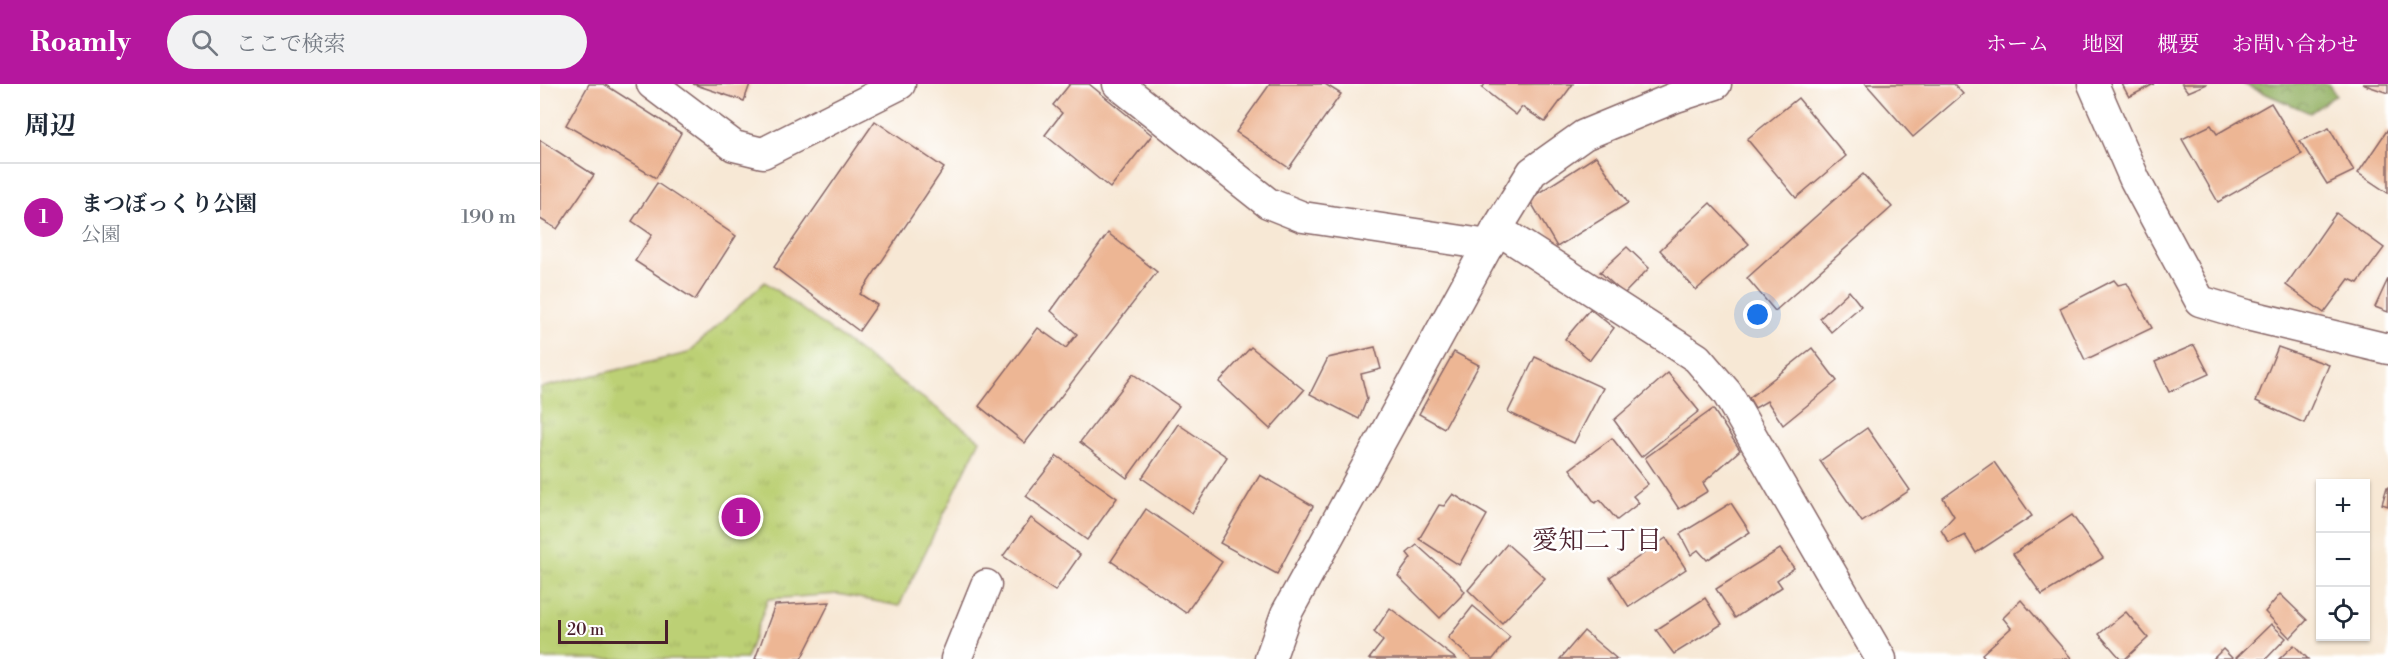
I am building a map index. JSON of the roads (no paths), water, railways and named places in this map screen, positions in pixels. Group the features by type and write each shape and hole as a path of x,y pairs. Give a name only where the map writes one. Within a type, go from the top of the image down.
{"street":[{"path":"652,84 734,146 763,153 900,84"},
{"path":"1119,84 1268,203 1303,217 1493,237 1697,358 1727,393 1881,659"},
{"path":"1270,659 1286,614 1493,237 1532,172 1584,135 1676,97 1716,84"},
{"path":"2093,84 2135,180 2200,301 2247,315 2388,349"},
{"path":"956,659 986,585"}],"place":[{"name":"まつぼっくり公園","path":"741,517"}],"district":[{"name":"愛知二丁目","path":"1597,541"}]}
